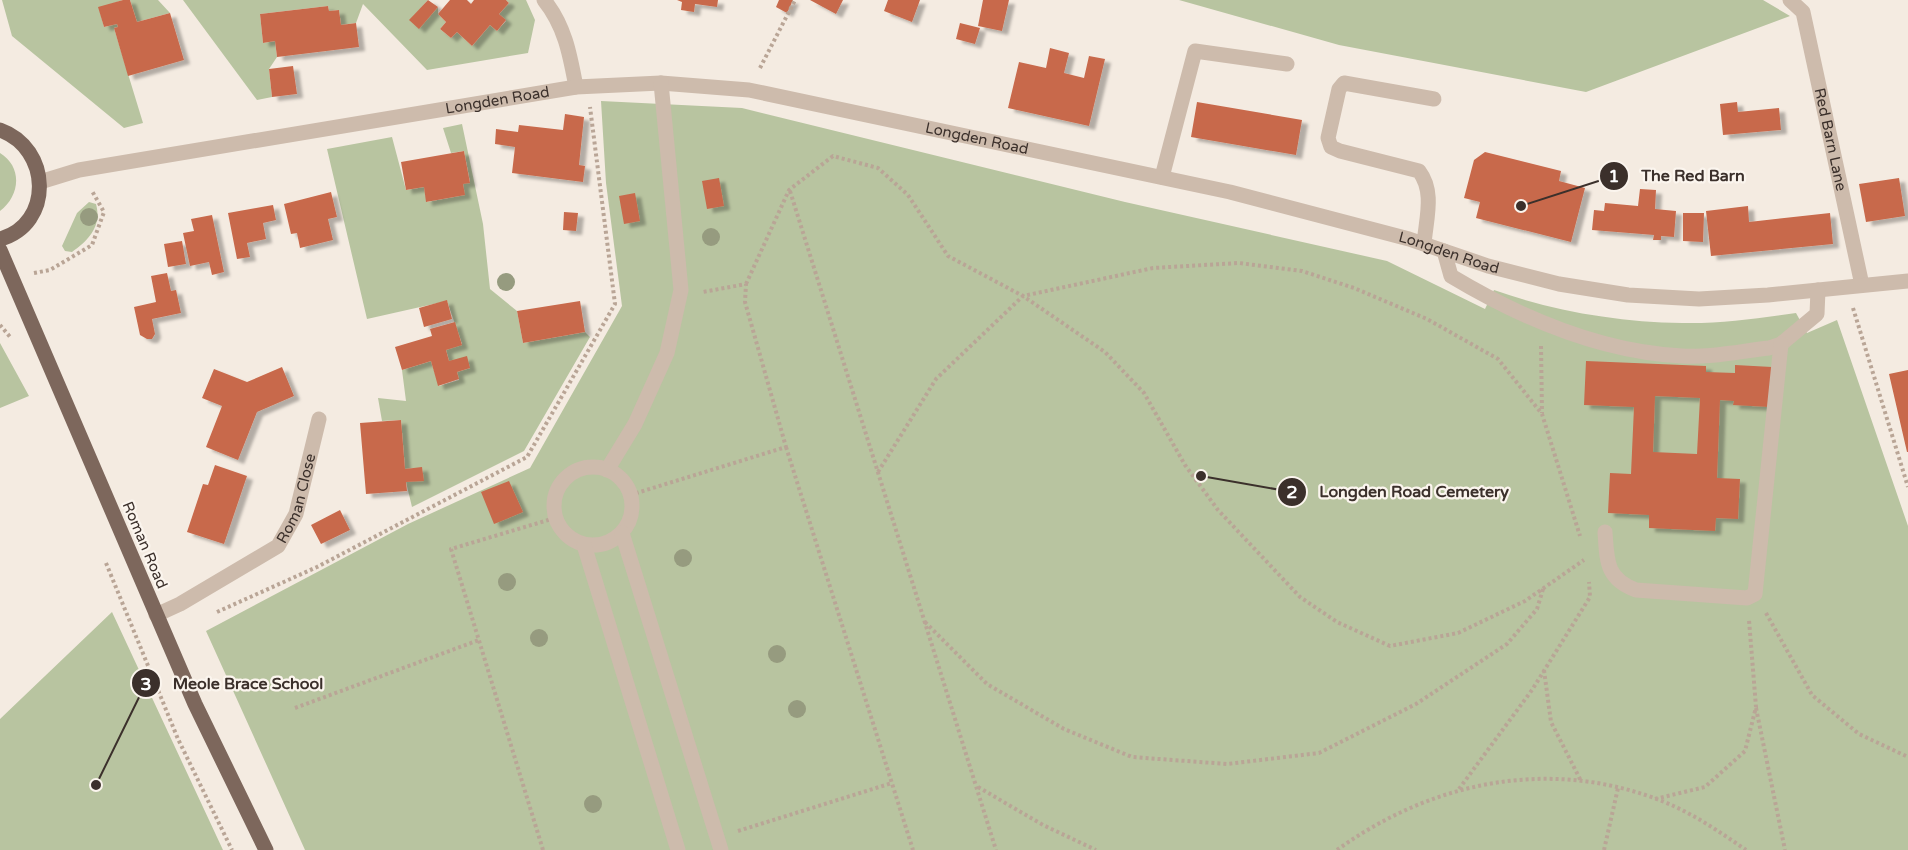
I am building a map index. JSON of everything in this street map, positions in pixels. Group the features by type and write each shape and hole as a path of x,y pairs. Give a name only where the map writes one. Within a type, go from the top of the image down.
{"main road":[{"path":"0,130 20,141 31,152 39,170 40,182 36,207 21,227 0,238"},
{"name":"Roman Road","path":"0,250 195,704 266,850"}],"street":[{"path":"544,0 556,14 581,87"},
{"name":"Red Barn Lane","path":"1790,0 1803,12 1854,286"},
{"path":"1162,177 1194,51 1287,64"},
{"path":"607,470 634,424 667,353 681,290 661,83"},
{"name":"Longden Road","path":"40,182 79,170 581,87 661,83 748,90 1162,177 1241,195 1424,244 1559,284 1628,295 1699,299 1818,291 1908,280"},
{"path":"1424,244 1429,196 1427,181 1419,171 1340,151 1331,147 1328,138 1339,89 1344,83 1434,99"},
{"path":"1444,251 1451,276 1489,299 1569,333 1628,349 1684,356 1769,348 1781,344 1817,314 1818,291"},
{"path":"1605,532 1609,566 1620,584 1636,590 1751,596 1781,344"},
{"name":"Roman Close","path":"156,615 180,604 278,546 296,514 319,419"},
{"path":"593,467 607,470 621,480 630,495 632,508 629,521 621,533 610,541 598,545 584,544 561,530 555,518 554,503 557,489 566,477 579,470 593,467"},
{"path":"621,533 719,844"},
{"path":"584,544 678,850"}],"path":[{"path":"748,90 795,0"},
{"path":"211,615 317,567 527,458 615,304 581,87"},
{"path":"913,850 786,447 745,302 746,284 789,190 833,156 878,168 908,195 948,256 1023,296 1106,352 1144,393 1185,465 1218,510 1300,597 1337,622 1390,646 1458,633 1525,601 1587,558 1606,551"},
{"path":"50,270 92,245 104,212 79,170"},
{"path":"789,190 996,850"},
{"path":"878,472 936,380 1023,296 1153,268 1239,262 1302,271 1354,288 1427,319 1498,359 1542,414"},
{"path":"681,290 706,292 746,284"},
{"path":"1854,286 1908,487"},
{"path":"1540,321 1542,414 1587,558 1588,568"},
{"path":"630,495 786,447"},
{"path":"543,850 452,549 555,518"},
{"path":"1459,789 1544,670 1590,597 1589,578"},
{"path":"925,622 987,684 1064,729 1132,757 1227,764 1319,753 1416,704 1507,644 1537,609 1543,589"},
{"path":"1751,596 1756,707 1785,850"},
{"path":"1751,596 1812,695 1859,734 1908,757"},
{"path":"295,708 479,640"},
{"path":"1544,670 1551,722 1581,781"},
{"path":"1655,799 1705,787 1745,751 1756,707"},
{"path":"1338,850 1368,828 1412,805 1459,789 1520,779 1581,781 1618,788 1655,799 1706,822 1746,850"},
{"path":"719,844 892,783"},
{"path":"976,787 1043,825 1096,850"},
{"path":"1604,850 1618,788"}],"green space":[{"path":"2,0 123,0 99,8 104,27 117,24 118,27 114,28 143,123 124,128 12,36"},
{"path":"130,0 158,0 170,13 137,22"},
{"path":"183,0 428,0 410,20 419,28 438,7 438,14 446,22 440,29 451,38 457,32 472,46 490,25 497,31 506,21 499,14 509,3 506,0 526,0 535,20 528,53 427,70 363,4 356,23 341,25 339,10 329,11 328,6 260,14 263,43 275,41 277,57 269,69 272,97 257,100"},
{"path":"1179,0 1763,0 1790,16 1586,92 1339,45"},
{"path":"601,101 742,108 1125,202 1387,261 1485,309 1494,290 1539,304 1610,318 1710,323 1796,313 1807,333 1837,320 1908,526 1908,850 305,850 206,631 408,524 530,468 622,306 606,183"},
{"path":"462,124 483,224 490,289 517,311 523,343 585,332 590,337 524,451 412,507 406,482 423,480 422,468 405,469 401,420 382,421 378,398 406,401 402,370 431,361 439,386 459,380 457,372 470,368 449,361 446,350 462,344 447,301 367,319 327,149 392,137 406,190 424,187 427,202 464,195 463,184 470,182 464,151 451,153 443,128"},
{"path":"0,153 13,166 16,182 12,198 0,211"},
{"path":"89,202 96,204 96,226 84,243 72,252 65,251 62,246 77,213"},
{"path":"0,343 29,396 0,408"},
{"path":"112,612 223,850 0,850 0,719"}],"building":[{"path":"130,0 137,22 170,13 184,60 128,76 114,28 118,27 117,24 104,27 98,7"},
{"path":"428,0 438,7 419,29 409,20"},
{"path":"450,0 467,0 471,4 474,0 506,0 509,3 499,14 506,20 497,31 490,25 472,46 457,32 451,38 440,29 446,22 438,14"},
{"path":"677,0 718,0 717,7 695,4 694,12 681,10 682,2"},
{"path":"779,0 793,0 787,13 776,7"},
{"path":"810,0 843,0 836,14"},
{"path":"888,0 920,0 912,22 884,11"},
{"path":"983,0 1009,0 1002,31 978,26"},
{"path":"328,6 329,11 339,10 341,25 356,23 359,47 277,57 275,41 263,43 260,14"},
{"path":"960,23 980,28 975,44 956,39"},
{"path":"1050,48 1069,53 1064,73 1084,78 1089,56 1105,59 1089,126 1008,108 1019,62 1046,68"},
{"path":"293,66 297,94 272,97 269,69"},
{"path":"1197,102 1302,120 1296,155 1191,137"},
{"path":"1737,102 1738,112 1779,108 1781,130 1723,135 1720,104"},
{"path":"565,114 584,117 579,165 585,166 583,182 512,173 515,147 495,144 496,129 518,132 519,125 563,130"},
{"path":"464,151 470,183 463,184 465,195 426,202 424,187 406,190 401,162"},
{"path":"1485,152 1561,171 1559,181 1585,188 1571,242 1476,218 1480,202 1464,198 1474,160"},
{"path":"719,178 724,206 707,209 702,181"},
{"path":"1899,178 1905,216 1866,222 1859,184"},
{"path":"1640,189 1656,190 1655,209 1676,211 1674,237 1661,236 1661,240 1653,240 1654,235 1592,230 1594,210 1604,211 1605,203 1638,206"},
{"path":"331,192 337,217 328,219 333,240 300,248 297,233 291,234 284,204"},
{"path":"635,193 640,221 624,224 619,196"},
{"path":"273,205 276,220 263,223 266,239 247,243 250,257 237,259 228,213"},
{"path":"1748,206 1749,222 1830,213 1833,244 1711,256 1706,211"},
{"path":"564,212 578,213 576,231 563,230"},
{"path":"1683,213 1704,213 1703,242 1683,241"},
{"path":"212,215 224,272 212,275 209,262 190,266 183,233 194,231 191,219"},
{"path":"182,241 186,264 168,267 164,244"},
{"path":"167,273 171,291 176,290 181,313 152,319 155,334 152,339 147,339 140,335 134,307 156,302 151,276"},
{"path":"447,300 452,319 424,327 419,308"},
{"path":"580,301 585,332 523,343 517,311"},
{"path":"455,322 462,345 446,350 449,361 467,356 470,368 457,372 459,379 438,386 431,361 402,370 395,347 432,336 430,329"},
{"path":"1586,361 1706,366 1706,372 1735,373 1735,365 1772,367 1770,407 1733,405 1734,401 1720,400 1717,478 1740,479 1738,519 1716,518 1715,531 1649,528 1649,515 1608,513 1610,473 1631,474 1634,407 1584,405","holes":["1655,396 1700,398 1697,454 1653,452"]},
{"path":"282,367 294,396 257,412 238,460 206,447 222,406 202,398 214,369 247,382"},
{"path":"1908,370 1908,452 1907,452 1889,374"},
{"path":"401,420 405,469 422,467 424,481 406,482 407,491 366,494 360,423"},
{"path":"215,465 247,476 224,544 187,532 203,484 208,485"},
{"path":"509,481 523,512 494,524 481,492"},
{"path":"340,510 350,530 321,544 311,525"}],"place":[{"name":"The Red Barn","path":"1521,206"},
{"name":"Longden Road Cemetery","path":"1201,476"},
{"name":"Meole Brace School","path":"96,785"}]}
